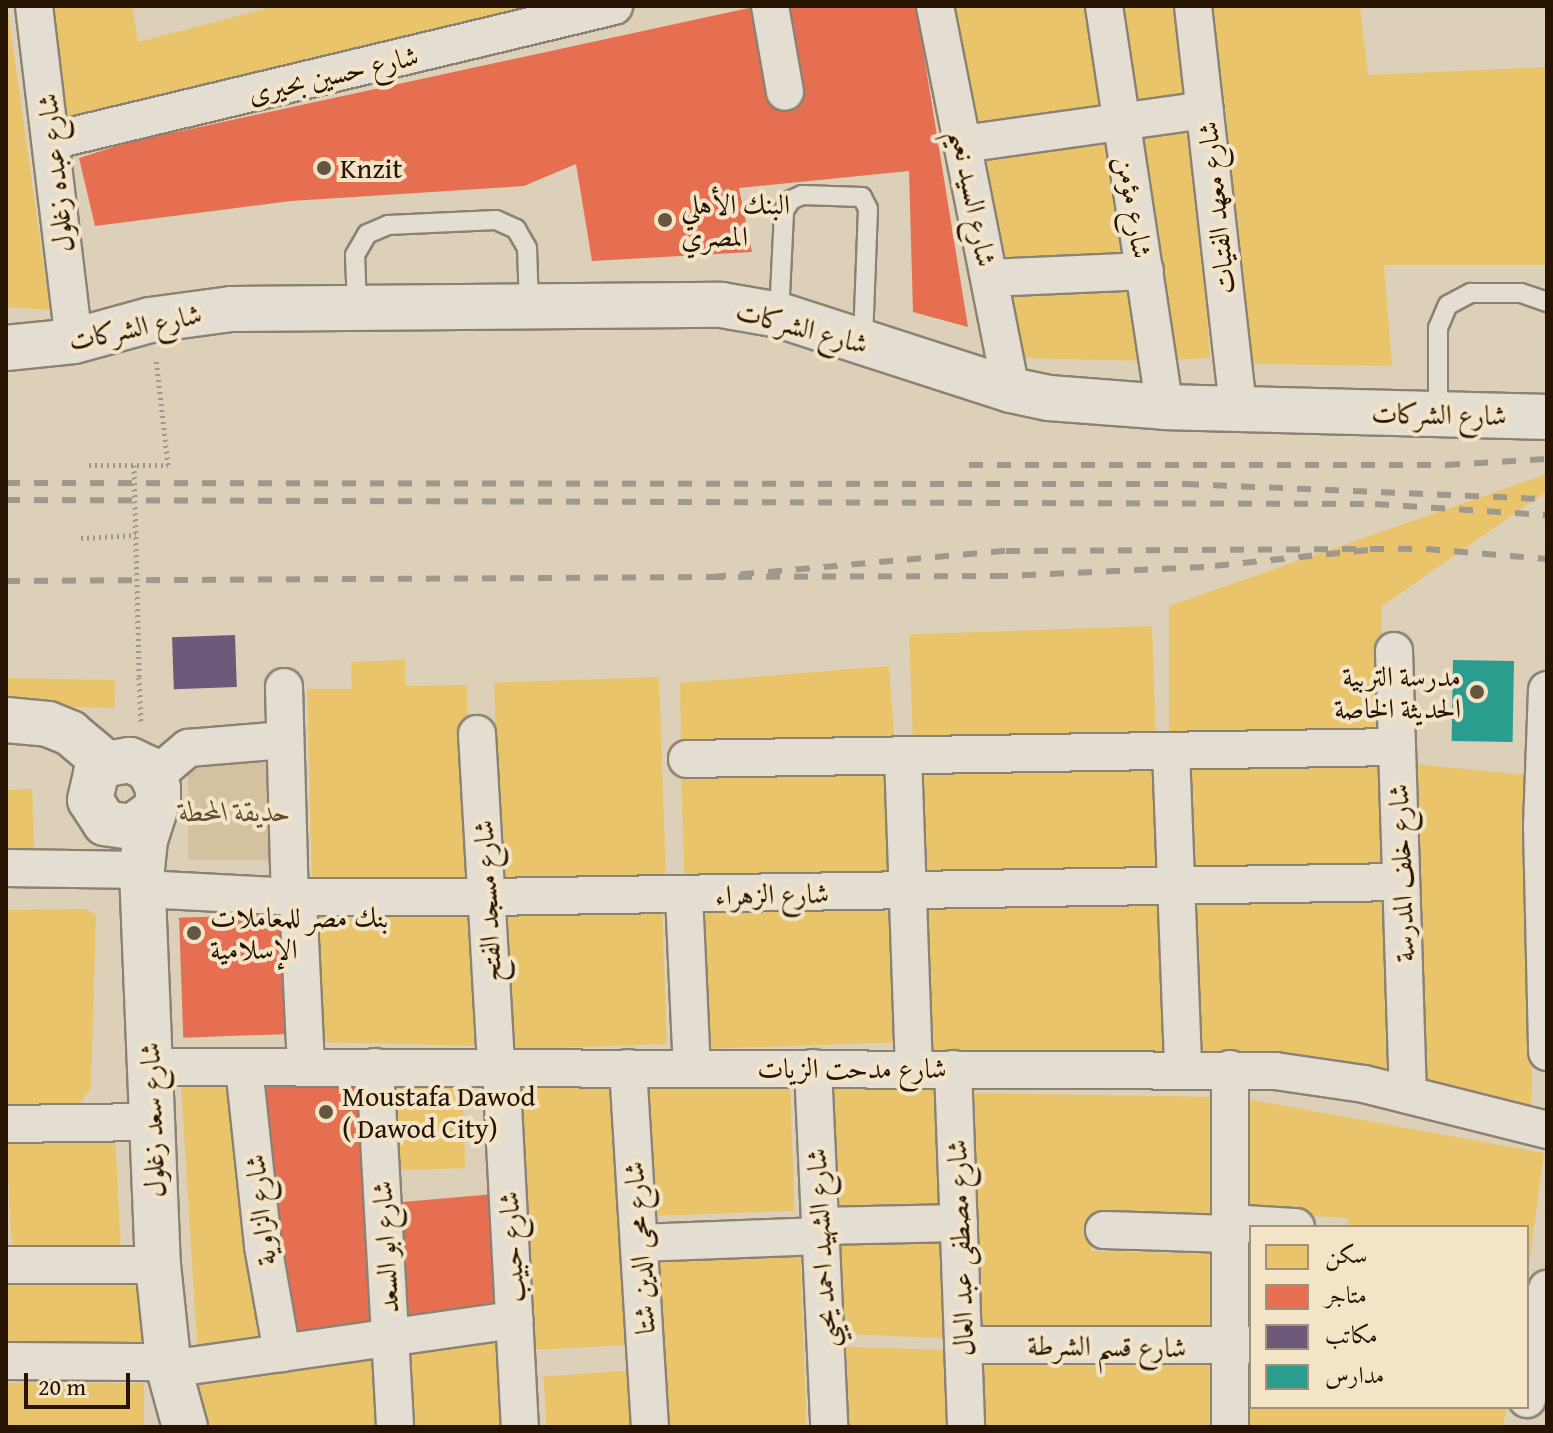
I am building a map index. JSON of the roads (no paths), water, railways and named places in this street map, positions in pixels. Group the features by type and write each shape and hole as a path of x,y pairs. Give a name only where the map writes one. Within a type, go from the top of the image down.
{"main road":[{"name":"شارع الشركات","path":"6,348 74,341 188,312 357,307 721,305 779,315 1011,390 1165,407 1547,417"},
{"path":"6,720 48,724 70,733 107,764"},
{"path":"130,760 154,794 145,822 118,828 95,813 90,786 107,764 130,760"},
{"name":"شارع سعد زغلول","path":"154,794 142,879 158,1265 168,1366 185,1427"}],"street":[{"name":"شارع عبده زغلول","path":"34,6 74,341"},
{"name":"شارع حسين بحيرى","path":"51,141 614,6"},
{"path":"770,6 785,92"},
{"name":"شارع السيد نعيم","path":"935,6 1011,390"},
{"name":"شارع مؤمن","path":"1104,6 1165,407"},
{"name":"شارع معهد الفتيات","path":"1193,6 1238,409"},
{"path":"963,144 1205,110"},
{"path":"990,278 1145,271"},
{"name":"شارع خلف المدرسة","path":"1394,651 1408,1095"},
{"path":"284,687 306,1067"},
{"path":"1547,690 1547,1052"},
{"name":"شارع مسجد الفتح","path":"477,734 499,1067"},
{"path":"154,794 188,748 285,740"},
{"path":"687,759 1397,747"},
{"path":"1171,751 1183,1069"},
{"path":"903,755 914,1069"},
{"name":"شارع الزهراء","path":"6,868 142,879 294,897 684,895 1401,882"},
{"path":"684,895 692,1068"},
{"name":"شارع مدحت الزيات","path":"150,1067 1230,1069 1320,1076 1547,1130"},
{"name":"شارع الزاوية","path":"244,1067 263,1246 282,1353"},
{"name":"شارع ابو السعد","path":"375,1067 395,1427"},
{"name":"شارع حبيب","path":"499,1067 520,1427"},
{"name":"شارع محى الدين شتا","path":"628,1068 650,1427"},
{"name":"شارع الشهيد احمد يحيي","path":"813,1068 829,1427"},
{"name":"شارع مصطفى عبد العال","path":"953,1069 966,1427"},
{"path":"1230,1069 1230,1228 1240,1347 1230,1427"},
{"path":"6,1124 152,1122"},
{"path":"639,1243 959,1223"},
{"path":"1104,1230 1249,1228"},
{"path":"6,1265 158,1265"},
{"path":"1529,1386 1541,1310"},
{"path":"6,1361 168,1366 515,1320"},
{"name":"شارع قسم الشرطة","path":"963,1345 1240,1347"}],"lane":[{"path":"779,315 784,211 791,200 802,195 862,197 868,209 863,342"},
{"path":"357,307 355,255 367,234 388,225 496,220 516,229 527,248 529,305"},
{"path":"1438,415 1438,328 1448,305 1471,293 1521,293 1547,302"}],"railway":[{"path":"969,465 1446,465 1547,459"},
{"path":"6,483 1185,484 1547,499"},
{"path":"6,500 1375,504 1547,515"},
{"path":"1368,550 1204,567 1004,576 712,577 1006,551 1426,549 1547,559"},
{"path":"6,581 712,577"}],"place":[{"name":"Knzit","path":"324,168"},
{"name":"البنك الأهلي المصري","path":"665,220"},
{"name":"مدرسة التربية الحديثة الخاصة","path":"1477,692"},
{"name":"بنك مصر للمعاملات الإسلامية","path":"194,933"},
{"name":"Moustafa Dawod ( Dawod City)","path":"326,1112"}],"park label":[{"name":"حديقة المحطة","path":"235,811"}]}
